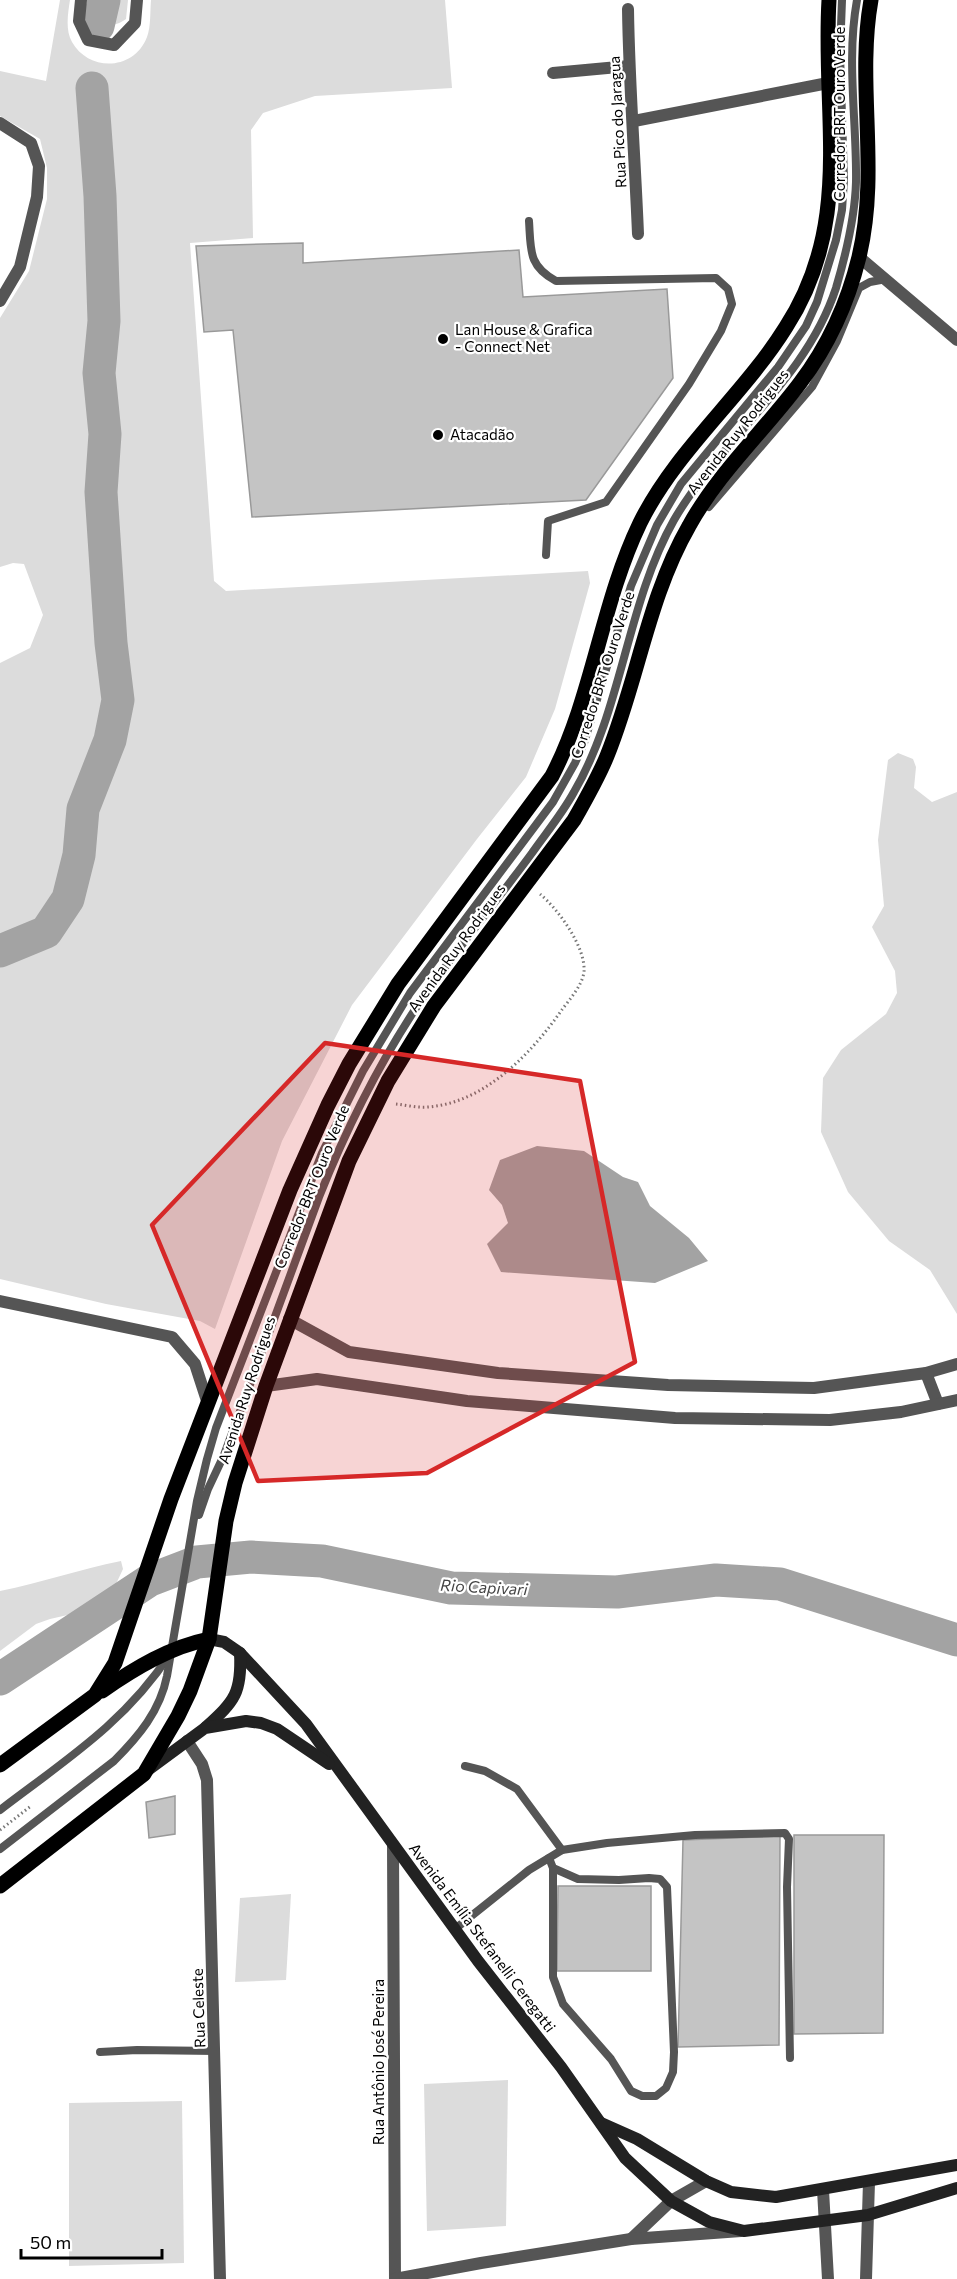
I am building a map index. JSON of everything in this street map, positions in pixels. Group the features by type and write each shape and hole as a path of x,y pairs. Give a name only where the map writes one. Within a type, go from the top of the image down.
{"main road":[{"name":"Avenida Ruy Rodrigues","path":"0,1765 95,1695 115,1663 171,1499 290,1190 308,1146 349,1064 417,956 552,776 570,737 614,589 640,523 669,475 782,334 803,296 814,268 829,208 831,159 828,83 829,0"},
{"name":"Avenida Ruy Rodrigues","path":"0,1886 144,1774 190,1691 209,1639 226,1521 235,1483 266,1386 340,1181 379,1098 434,1006 574,820 598,777 616,732 667,570 689,525 718,481 812,366 848,297 867,220 869,186 867,36 871,0"},
{"path":"95,1695 135,1669 172,1650 209,1639"}],"street":[{"path":"81,0 79,21 88,40 114,45 135,23 137,0"},
{"name":"Rua Pico do Jaragua","path":"628,9 638,234"},
{"path":"553,73 629,66"},
{"path":"634,121 828,83"},
{"path":"0,123 31,143 39,166 37,197 20,267 0,301"},
{"path":"859,256 957,340"},
{"path":"0,1301 172,1337 195,1364 208,1404"},
{"path":"290,1319 349,1352 498,1373 668,1385 814,1388 926,1373 957,1364"},
{"path":"926,1373 938,1404"},
{"path":"266,1386 317,1379 467,1401 675,1418 830,1420 901,1412 957,1400"},
{"name":"Avenida Emília Stefanelli Ceregatti","path":"209,1639 224,1642 240,1653 306,1725 455,1929 561,2067 625,2158 671,2201 709,2222 744,2231"},
{"path":"206,1728 230,1704 236,1694 241,1675 240,1653"},
{"name":"Avenida Emília Stefanelli Ceregatti","path":"144,1774 206,1728 232,1722 261,1723 295,1739 340,1771"},
{"name":"Rua Celeste","path":"187,1741 202,1764 207,1780 216,2051 220,2279"},
{"name":"Rua Antônio José Pereira","path":"393,1845 395,2279"},
{"path":"600,2123 637,2139 706,2181 731,2192 753,2196 776,2197 823,2190 957,2165"},
{"path":"631,2239 671,2201 706,2181"},
{"path":"866,2279 869,2182"},
{"name":"Avenida Emília Stefanelli Ceregatti","path":"395,2279 631,2239 703,2236 868,2215 957,2188"},
{"path":"823,2190 828,2279"}],"lane":[{"name":"Corredor BRT Ouro Verde","path":"0,1849 105,1768 131,1744 153,1715 163,1695 180,1612 201,1481 216,1428 304,1195 341,1112 368,1061 410,993 565,783 584,742 631,586 657,525 681,484 778,367 806,326 817,302 836,240 842,210 844,180 840,73 842,0"},
{"name":"Corredor BRT Ouro Verde","path":"192,1534 319,1197 359,1107 398,1036 423,998 549,830 574,792 603,728 650,574 674,521 707,473 794,367 823,318 834,292 848,242 855,186 853,35 857,0"},
{"path":"529,221 531,248 535,262 541,273 556,281 716,278 728,289 732,304 721,331 689,384 606,502 548,521 546,555"},
{"path":"667,570 698,518 812,387 837,341 859,288 870,282 886,279"},
{"name":"Corredor BRT Ouro Verde","path":"0,1810 121,1716 155,1677 172,1650"},
{"path":"465,1766 485,1771 517,1789 562,1850"},
{"path":"455,1929 529,1870 562,1850 607,1843 695,1835 785,1833 789,1839 787,1887 790,2058"},
{"path":"549,1858 553,1868 554,1986 563,2004 611,2059 631,2091 642,2096 656,2096 666,2088 673,2072 667,1887 660,1880 649,1878 578,1879 553,1868"},
{"path":"100,2052 216,2051"}],"path":[{"path":"379,1098 396,1104 427,1107 470,1095 485,1088 525,1055 550,1027 576,990 584,972 583,960 571,932 548,901 527,884"},
{"path":"0,1830 35,1803"}],"highlighted area":[{"path":"325,1043 580,1081 635,1362 427,1473 258,1481 152,1225"}],"shaded area":[{"path":"60,0 70,0 68,32 72,42 89,59 111,64 132,56 141,48 150,24 151,0 445,0 452,88 315,96 263,113 251,130 253,238 190,243 214,581 226,591 588,571 590,583 555,709 526,777 352,1005 282,1141 215,1329 200,1321 106,1304 0,1279 0,663 30,648 43,615 24,564 13,563 0,567 0,318 29,271 47,199 47,168 40,139 0,116 0,71 46,81"},
{"path":"93,0 128,0 126,19 111,25 96,21 92,8"},
{"path":"898,753 913,759 916,767 914,788 932,802 957,792 957,1314 930,1270 889,1241 848,1192 821,1132 823,1078 841,1050 886,1014 897,993 895,971 872,927 884,906 878,840 888,760"},
{"path":"537,1146 584,1151 623,1177 638,1182 650,1206 689,1238 708,1261 655,1283 501,1272 487,1244 508,1223 502,1205 489,1190 500,1160"},
{"path":"121,1561 123,1569 109,1599 94,1609 36,1624 0,1651 0,1591"},
{"path":"291,1894 286,1980 235,1982 240,1898"},
{"path":"508,2080 506,2226 427,2231 424,2084"},
{"path":"182,2101 184,2263 69,2266 69,2103"}],"building":[{"name":"Atacadão","path":"303,243 303,263 519,250 523,297 667,289 673,378 586,500 252,517 233,330 204,332 196,246"},
{"path":"175,1796 175,1834 149,1838 146,1802"},
{"path":"794,1835 884,1835 883,2033 794,2034"},
{"path":"780,1836 779,2045 678,2047 683,1840"},
{"path":"558,1886 651,1886 651,1971 557,1971"}],"waterway":[{"path":"98,26 104,0"},
{"path":"0,951 46,932 68,899 79,855 83,809 110,740 118,700 111,643 101,492 105,434 99,373 104,321 100,196 92,88"},
{"name":"Rio Capivari","path":"0,1679 150,1580 197,1562 251,1557 322,1561 451,1588 617,1592 716,1580 780,1584 957,1640"}],"place":[{"name":"Lan House & Grafica - Connect Net","path":"443,339"},
{"name":"Atacadão","path":"438,435"}]}
